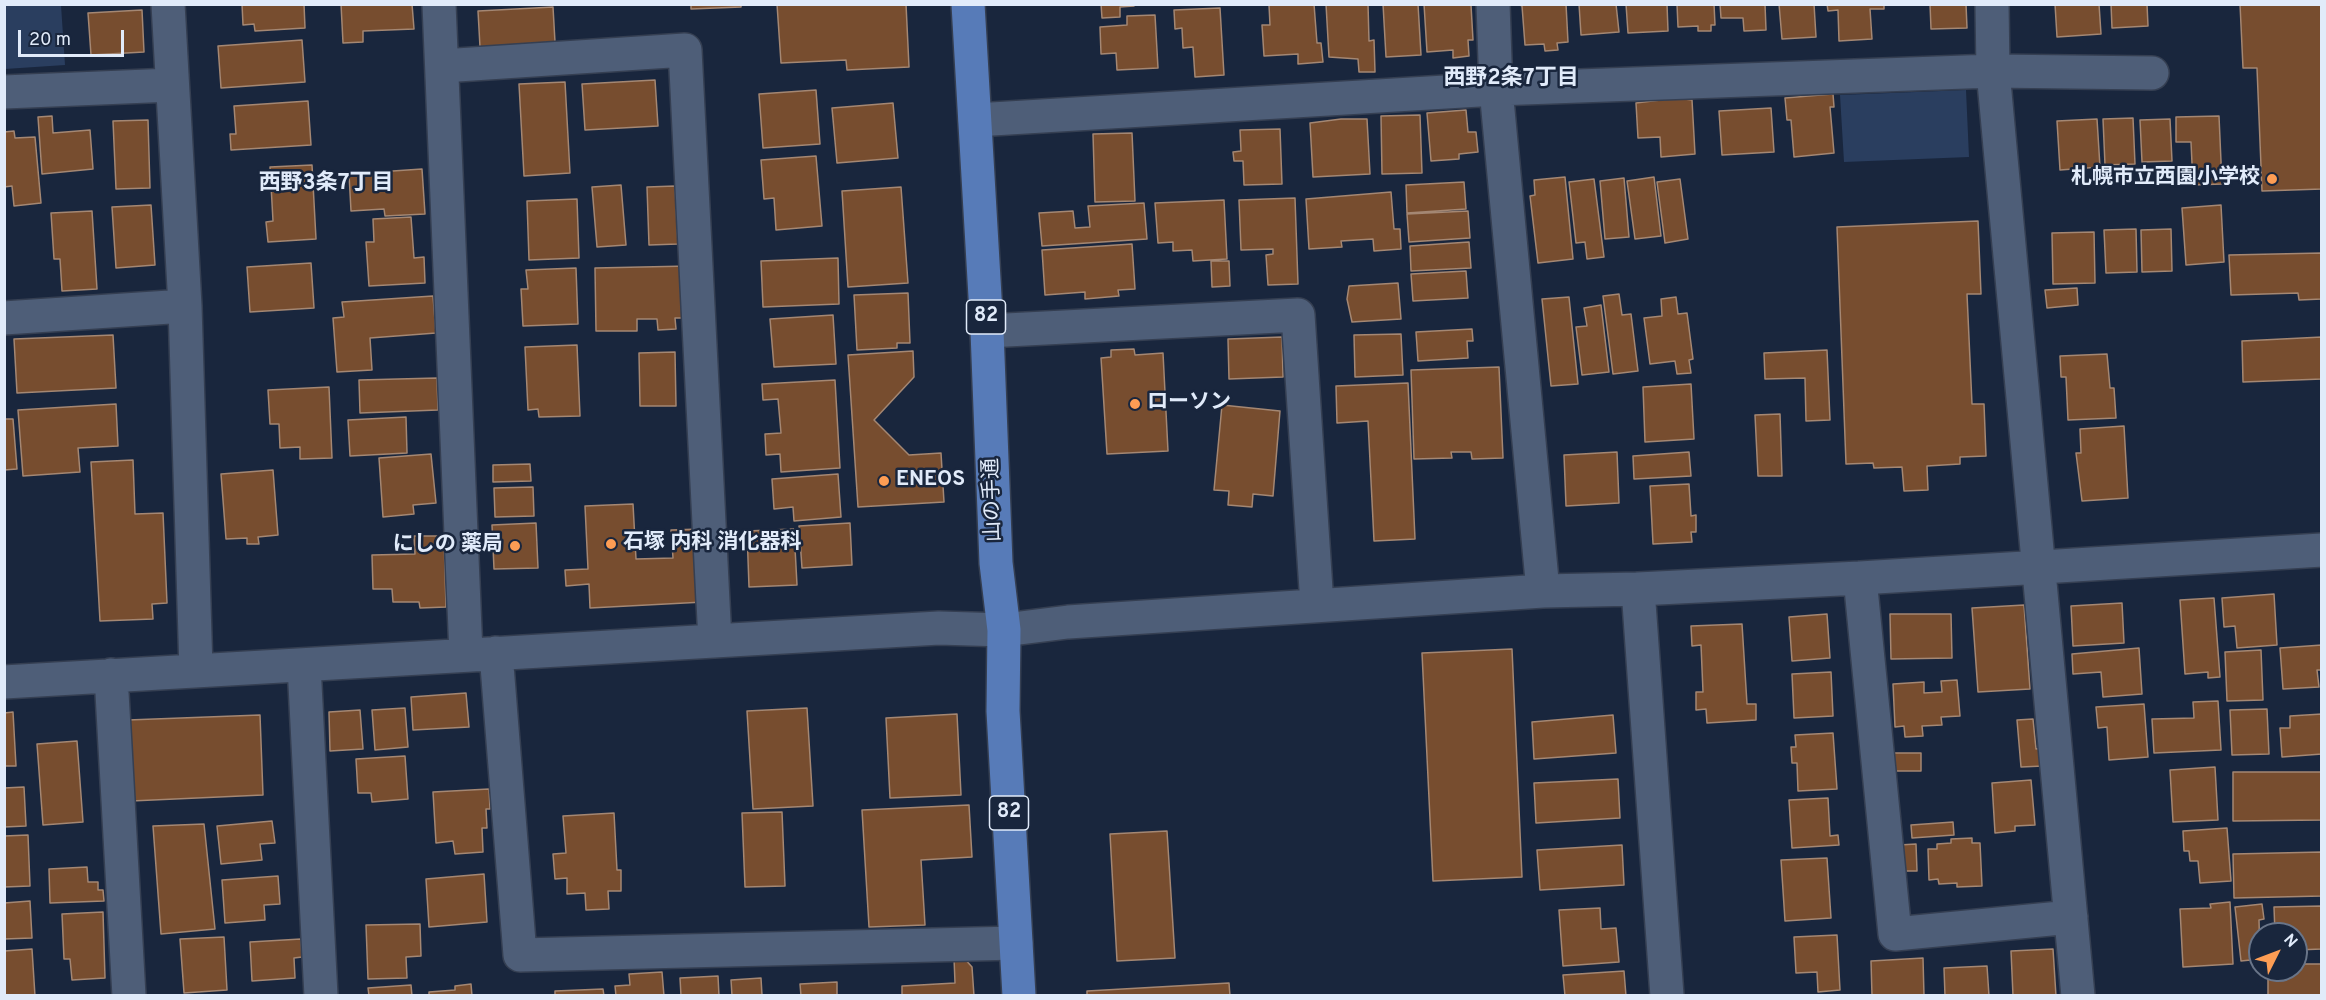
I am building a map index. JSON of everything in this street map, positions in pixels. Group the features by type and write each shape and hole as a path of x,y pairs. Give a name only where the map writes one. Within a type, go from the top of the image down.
{"main road":[{"name":"山の手通","path":"968,4 987,332 996,563 1004,630 1003,711 1019,996"}],"street":[{"path":"168,4 185,306 196,670"},
{"path":"439,4 481,654 520,955 1016,944"},
{"path":"1493,4 1496,89 1543,591"},
{"path":"1992,4 1994,71 2078,996"},
{"path":"442,66 685,50 715,641"},
{"path":"975,120 1496,89 1994,71 2152,73"},
{"path":"4,92 172,85"},
{"path":"4,318 185,306"},
{"path":"987,332 1298,315 1317,605"},
{"path":"4,682 939,627 1004,630 1068,622 1543,591 1638,589 1860,578 2322,550"},
{"path":"1860,578 1895,934 2071,917"},
{"path":"1638,589 1667,996"},
{"path":"304,665 321,996"},
{"path":"111,675 129,996"}],"shaded area":[{"path":"5,4 61,5 65,65 5,69"},
{"path":"1966,90 1969,157 1844,162 1840,95"}],"building":[{"path":"242,4 304,4 305,28 255,31 254,24 243,25"},
{"path":"341,4 412,4 414,29 363,31 363,42 343,43"},
{"path":"691,4 741,4 741,7 691,9"},
{"path":"777,4 906,4 909,67 847,70 846,60 781,63"},
{"path":"1101,4 1134,4 1134,6 1120,7 1120,17 1102,18"},
{"path":"1314,4 1317,43 1321,43 1323,62 1298,64 1298,54 1264,56 1262,25 1270,25 1269,5"},
{"path":"1326,4 1368,4 1369,41 1374,40 1375,72 1359,72 1358,59 1329,57"},
{"path":"1383,4 1418,4 1421,55 1386,57"},
{"path":"1424,4 1471,5 1473,40 1468,40 1469,56 1453,58 1453,50 1427,52"},
{"path":"1518,4 1566,4 1568,42 1557,43 1558,50 1545,51 1544,44 1525,45 1522,6"},
{"path":"1579,4 1616,4 1619,32 1581,35"},
{"path":"1626,4 1667,4 1668,31 1628,33"},
{"path":"1677,4 1714,4 1715,25 1711,25 1711,31 1698,31 1698,26 1678,27"},
{"path":"1720,4 1765,4 1766,30 1744,31 1743,18 1721,18"},
{"path":"1779,4 1814,4 1816,37 1782,39"},
{"path":"1827,4 1884,4 1884,9 1870,9 1872,39 1839,41 1838,10 1828,11"},
{"path":"1930,4 1966,4 1967,28 1931,29"},
{"path":"2055,4 2099,4 2101,34 2057,37"},
{"path":"2111,4 2147,4 2148,26 2112,28"},
{"path":"2240,4 2322,4 2322,189 2262,191 2257,68 2243,68"},
{"path":"553,7 555,42 480,47 478,11"},
{"path":"1220,8 1224,75 1195,77 1193,47 1183,48 1182,28 1175,29 1174,10"},
{"path":"142,10 144,52 91,55 88,13"},
{"path":"1155,15 1158,68 1117,70 1116,53 1101,54 1100,27 1127,25 1127,16"},
{"path":"302,40 305,82 221,88 218,46"},
{"path":"655,80 658,126 585,130 582,84"},
{"path":"565,82 570,173 524,176 519,84"},
{"path":"816,90 820,144 763,148 759,94"},
{"path":"1833,94 1834,107 1830,107 1834,153 1794,157 1791,120 1787,120 1785,98"},
{"path":"1677,98 1692,100 1695,154 1661,157 1660,137 1638,138 1636,103"},
{"path":"308,101 311,145 231,150 230,134 236,134 234,106"},
{"path":"893,103 898,158 837,163 832,108"},
{"path":"1771,108 1774,152 1722,155 1719,111"},
{"path":"1466,110 1468,132 1476,132 1478,152 1459,154 1459,159 1431,161 1427,113"},
{"path":"1420,115 1422,173 1382,174 1381,116"},
{"path":"52,116 53,133 90,130 93,169 42,174 38,117"},
{"path":"2219,116 2222,184 2193,185 2191,142 2176,142 2176,117"},
{"path":"2133,118 2135,164 2105,165 2103,119"},
{"path":"1341,119 1367,119 1370,174 1313,177 1310,123"},
{"path":"2097,119 2100,167 2060,170 2057,121"},
{"path":"2170,119 2172,161 2142,162 2140,120"},
{"path":"148,120 150,188 116,189 113,121"},
{"path":"1280,129 1282,184 1244,185 1243,161 1234,161 1233,152 1241,151 1240,130"},
{"path":"14,131 15,138 35,137 41,203 14,206 12,186 4,187 4,132"},
{"path":"1132,133 1135,201 1095,202 1093,134"},
{"path":"816,156 822,226 776,230 774,198 764,199 761,160"},
{"path":"312,165 316,239 268,242 266,222 273,221 270,167"},
{"path":"422,169 425,214 385,216 384,209 351,211 349,174"},
{"path":"1565,177 1573,259 1538,263 1530,196 1535,195 1534,180"},
{"path":"1654,177 1661,236 1635,239 1627,181"},
{"path":"1624,178 1629,237 1605,239 1600,181"},
{"path":"1594,179 1604,257 1587,259 1585,242 1576,243 1569,182"},
{"path":"1680,179 1688,239 1665,243 1657,182"},
{"path":"1464,182 1466,209 1407,213 1406,185"},
{"path":"621,185 626,245 597,247 592,187"},
{"path":"675,186 678,244 649,245 647,187"},
{"path":"901,187 908,283 848,287 842,191"},
{"path":"1391,192 1394,229 1400,229 1401,249 1374,251 1373,239 1341,241 1342,247 1309,249 1306,199"},
{"path":"1295,198 1298,284 1268,285 1266,255 1273,254 1273,249 1241,250 1239,200"},
{"path":"577,199 579,258 529,260 527,201"},
{"path":"1224,200 1227,259 1193,261 1192,250 1173,251 1173,242 1158,243 1155,203"},
{"path":"1144,203 1147,239 1042,246 1039,213 1073,211 1075,228 1090,227 1088,206"},
{"path":"151,205 155,265 116,268 112,207"},
{"path":"2221,205 2224,262 2186,265 2182,208"},
{"path":"92,211 97,289 62,291 60,259 54,259 51,213"},
{"path":"1468,211 1470,238 1409,242 1407,214"},
{"path":"411,217 414,258 424,257 425,283 369,286 366,242 374,242 373,219"},
{"path":"1978,221 1981,294 1967,294 1972,404 1984,404 1986,456 1960,457 1960,464 1927,466 1928,490 1904,491 1902,467 1874,468 1873,463 1846,464 1837,227"},
{"path":"2136,229 2137,272 2106,273 2104,230"},
{"path":"2171,229 2172,271 2142,272 2141,230"},
{"path":"2094,232 2095,283 2053,284 2052,233"},
{"path":"1469,242 1471,268 1411,271 1410,246"},
{"path":"1132,244 1135,289 1118,290 1119,296 1085,299 1085,292 1045,295 1042,250"},
{"path":"2322,253 2322,299 2299,300 2298,293 2231,295 2229,255"},
{"path":"838,258 839,304 763,307 761,261"},
{"path":"1211,261 1229,261 1230,286 1212,287"},
{"path":"311,263 314,308 250,312 247,267"},
{"path":"689,266 690,318 675,318 676,329 658,330 657,319 637,319 637,331 596,331 595,268"},
{"path":"576,268 578,324 523,326 521,289 528,289 526,270"},
{"path":"1466,271 1468,298 1413,301 1411,274"},
{"path":"1398,283 1401,319 1352,322 1347,299 1349,286"},
{"path":"2077,288 2078,305 2047,308 2045,290"},
{"path":"908,293 910,343 897,343 897,348 857,350 854,295"},
{"path":"1619,294 1622,315 1631,314 1638,371 1613,374 1603,296"},
{"path":"433,296 436,333 370,338 372,370 337,372 333,318 344,317 342,302"},
{"path":"1569,297 1578,384 1551,386 1542,299"},
{"path":"1676,297 1678,314 1687,313 1693,359 1689,360 1691,373 1677,374 1675,361 1650,364 1644,318 1662,316 1661,299"},
{"path":"1601,305 1609,372 1582,375 1576,327 1587,326 1584,308"},
{"path":"833,315 836,364 774,367 770,319"},
{"path":"1472,329 1473,341 1467,341 1468,358 1418,361 1416,332"},
{"path":"1401,334 1403,375 1355,377 1354,335"},
{"path":"113,335 116,388 17,393 14,339"},
{"path":"1282,337 1283,377 1229,379 1228,339"},
{"path":"2322,337 2322,379 2243,382 2242,341"},
{"path":"577,345 580,416 539,417 538,409 528,410 525,347"},
{"name":"ローソン","path":"1134,349 1135,355 1163,353 1168,451 1107,454 1101,358 1111,357 1111,350"},
{"path":"1827,350 1830,420 1806,421 1805,378 1765,379 1764,353"},
{"path":"913,351 914,377 874,420 909,455 941,453 944,502 858,507 848,355"},
{"path":"675,352 676,406 640,406 639,353"},
{"path":"2107,354 2110,388 2114,388 2116,418 2068,420 2066,377 2061,377 2060,356"},
{"path":"1499,367 1503,458 1472,459 1471,452 1451,452 1452,458 1414,459 1411,370"},
{"path":"437,378 438,410 360,413 359,380"},
{"path":"835,380 840,468 781,472 780,454 766,455 765,434 781,433 778,399 763,400 762,384"},
{"path":"1408,383 1415,539 1374,541 1368,421 1337,423 1336,386"},
{"path":"1691,384 1694,439 1645,442 1643,387"},
{"path":"329,387 332,458 300,459 300,447 280,448 279,424 270,424 268,390"},
{"path":"116,404 118,446 78,448 80,472 23,476 18,410"},
{"path":"1222,405 1280,411 1273,496 1253,494 1252,507 1228,505 1229,491 1214,490"},
{"path":"1780,414 1782,476 1758,476 1755,415"},
{"path":"406,417 407,453 350,456 348,420"},
{"path":"4,419 13,419 17,469 4,470"},
{"path":"2124,426 2128,498 2082,501 2076,453 2081,453 2080,429"},
{"path":"1617,452 1619,503 1566,506 1564,455"},
{"path":"1689,452 1691,476 1634,479 1633,456"},
{"path":"431,454 436,503 413,505 414,514 383,517 379,458"},
{"path":"133,460 135,514 163,513 167,603 152,604 153,619 100,621 91,462"},
{"path":"530,464 531,481 493,482 493,465"},
{"path":"273,470 278,535 258,537 259,544 247,544 247,538 226,539 221,474"},
{"path":"838,474 841,517 794,521 793,507 774,509 772,479"},
{"path":"1689,484 1691,516 1696,515 1696,532 1691,532 1692,542 1653,544 1650,486"},
{"path":"533,487 534,516 495,517 494,488"},
{"name":"石塚 内科 消化器科","path":"633,504 636,559 673,558 671,530 700,529 704,602 590,608 589,584 566,586 565,570 588,569 585,506"},
{"name":"にしの 薬局","path":"536,523 538,568 494,569 492,525"},
{"path":"850,523 852,565 802,568 799,526"},
{"path":"794,529 797,585 749,587 747,531"},
{"path":"414,536 444,536 446,607 420,608 419,602 393,602 392,589 373,589 372,555 415,554"},
{"path":"2274,594 2277,645 2237,648 2235,626 2224,627 2222,598"},
{"path":"2214,598 2220,677 2208,678 2208,672 2185,674 2180,600"},
{"path":"2122,603 2124,643 2073,646 2071,606"},
{"path":"2024,605 2030,689 1978,692 1972,608"},
{"path":"1827,614 1830,658 1792,661 1789,617"},
{"path":"1890,614 1951,614 1952,658 1891,659"},
{"path":"1742,624 1747,704 1756,704 1756,720 1707,723 1706,709 1696,710 1696,692 1703,692 1701,645 1692,646 1691,626"},
{"path":"2322,645 2322,670 2317,670 2319,687 2283,689 2280,648"},
{"path":"2139,648 2142,694 2103,697 2101,672 2073,674 2072,654"},
{"path":"1512,649 1522,877 1433,881 1422,653"},
{"path":"2261,650 2263,700 2227,701 2225,652"},
{"path":"1831,672 1833,716 1794,718 1792,674"},
{"path":"1957,680 1960,716 1941,717 1942,725 1922,726 1923,736 1905,737 1904,726 1895,727 1893,684 1924,682 1924,693 1942,692 1941,681"},
{"path":"466,693 469,727 413,730 411,697"},
{"path":"2218,701 2221,750 2154,753 2152,719 2194,718 2193,702"},
{"path":"2144,704 2148,757 2109,760 2107,727 2098,728 2096,707"},
{"path":"405,708 408,747 375,750 372,710"},
{"path":"807,708 813,806 753,809 747,711"},
{"path":"2267,709 2269,754 2232,755 2230,710"},
{"path":"360,710 363,749 330,751 329,712"},
{"path":"13,712 16,766 4,766 4,713"},
{"path":"957,714 961,795 890,798 886,718"},
{"path":"2322,714 2322,754 2282,757 2280,728 2290,728 2290,716"},
{"path":"260,715 263,795 131,801 128,720"},
{"path":"1613,715 1616,753 1534,759 1532,722"},
{"path":"2033,719 2036,749 2041,748 2043,766 2021,767 2017,720"},
{"path":"1833,733 1837,789 1798,791 1797,763 1792,763 1791,747 1796,747 1795,735"},
{"path":"77,741 83,822 43,825 37,744"},
{"path":"1893,753 1921,753 1921,771 1894,771"},
{"path":"405,756 408,799 372,802 371,793 358,793 356,759"},
{"path":"2215,767 2218,820 2173,822 2170,770"},
{"path":"2233,772 2322,772 2322,820 2233,821"},
{"path":"1618,779 1620,818 1536,823 1534,783"},
{"path":"2031,780 2035,825 2015,826 2015,831 1995,833 1992,783"},
{"path":"24,787 26,826 4,827 4,788"},
{"path":"489,789 490,809 486,809 487,828 482,828 483,852 455,854 453,841 436,843 433,792"},
{"path":"1828,798 1830,836 1838,835 1839,845 1792,848 1789,800"},
{"path":"969,805 972,857 921,860 925,925 869,927 862,810"},
{"path":"782,812 785,886 745,887 742,813"},
{"path":"614,813 617,870 621,870 621,891 608,891 609,909 586,910 585,893 567,894 567,878 555,879 553,854 566,853 563,816"},
{"path":"272,821 275,843 260,844 262,860 221,864 217,826"},
{"path":"1953,822 1954,835 1912,838 1911,825"},
{"path":"204,824 215,929 161,934 153,826"},
{"path":"2227,828 2231,881 2200,883 2198,861 2190,861 2189,851 2184,851 2183,831"},
{"path":"1167,831 1175,958 1117,961 1110,834"},
{"path":"28,835 30,886 4,887 4,836"},
{"path":"1972,838 1972,843 1980,843 1982,886 1957,887 1957,883 1939,884 1938,879 1929,880 1928,849 1937,849 1937,844 1951,843 1951,839"},
{"path":"1916,844 1917,871 1900,871 1899,845"},
{"path":"1622,845 1624,885 1540,890 1537,850"},
{"path":"2322,852 2322,896 2234,898 2233,854"},
{"path":"1827,858 1831,918 1785,921 1781,860"},
{"path":"87,867 88,882 98,882 98,890 103,890 104,901 50,903 49,869"},
{"path":"484,874 487,922 429,927 426,879"},
{"path":"278,876 280,904 264,905 265,920 225,923 222,880"},
{"path":"30,901 32,938 4,939 4,903"},
{"path":"2230,902 2233,964 2183,967 2180,909 2211,908 2210,904"},
{"path":"2262,904 2264,919 2259,922 2248,922 2248,960 2241,961 2235,907"},
{"path":"2322,906 2322,949 2308,950 2308,922 2275,922 2274,907"},
{"path":"1600,908 1601,929 1616,928 1619,962 1563,966 1559,910"},
{"path":"103,912 105,978 72,980 70,959 64,959 62,914"},
{"path":"420,924 421,956 406,957 407,978 368,979 366,925"},
{"path":"1837,935 1840,990 1818,992 1817,972 1796,973 1794,937"},
{"path":"224,937 227,990 184,993 180,939"},
{"path":"301,939 302,957 294,958 295,978 252,981 250,942"},
{"path":"32,949 35,996 4,996 4,951"},
{"path":"2053,949 2056,996 2013,996 2011,951"},
{"path":"954,958 964,958 972,967 974,996 902,996 902,986 955,983"},
{"path":"1923,958 1924,996 1872,996 1871,961"},
{"path":"2308,964 2322,964 2322,996 2268,996 2268,982 2308,982"},
{"path":"1987,966 1989,996 1945,996 1944,968"},
{"path":"1624,971 1626,996 1565,996 1563,975"},
{"path":"662,972 664,996 616,996 615,986 630,985 629,974"},
{"path":"718,976 719,996 681,996 680,978"},
{"path":"761,978 762,995 782,996 732,996 731,980"},
{"path":"837,982 837,996 801,996 800,984"},
{"path":"1229,983 1230,996 1087,996 1087,991"},
{"path":"471,984 472,996 429,996 429,992 455,990 455,986"},
{"path":"411,985 412,996 369,996 368,988"},
{"path":"603,989 604,996 555,996 555,991"}],"place":[{"name":"札幌市立西園小学校","path":"2272,179"},
{"name":"ローソン","path":"1135,404"},
{"name":"ENEOS","path":"884,481"},
{"name":"石塚 内科 消化器科","path":"611,544"},
{"name":"にしの 薬局","path":"515,546"}],"district":[{"name":"西野2条7丁目","path":"1511,80"},
{"name":"西野3条7丁目","path":"326,185"}]}
